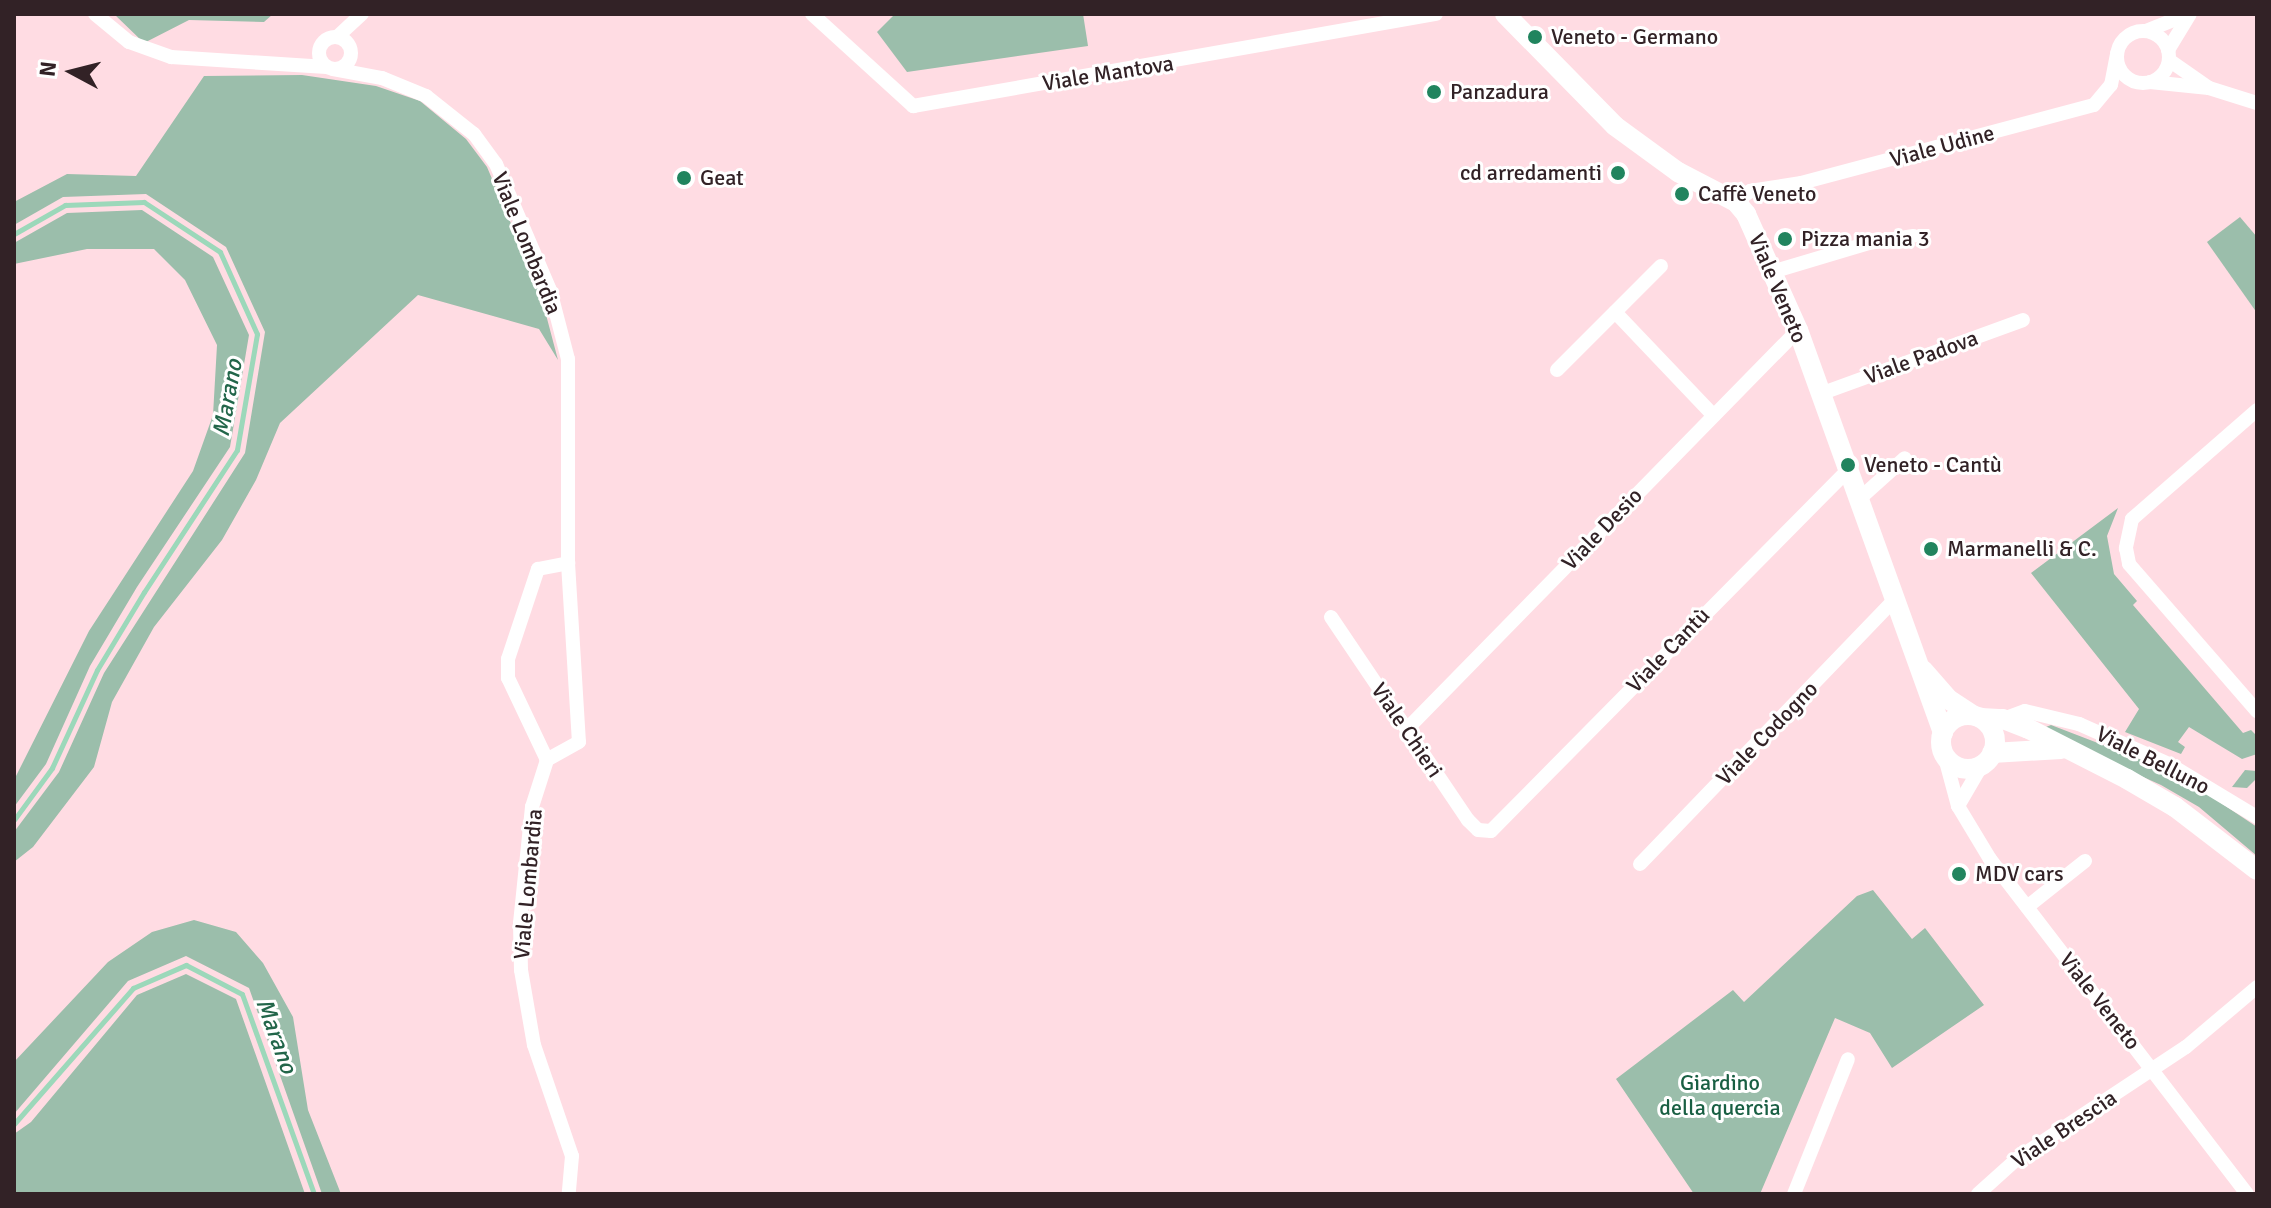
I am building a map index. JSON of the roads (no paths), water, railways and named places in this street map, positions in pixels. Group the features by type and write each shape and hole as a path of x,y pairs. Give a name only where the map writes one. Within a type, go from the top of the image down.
{"main road":[{"path":"1505,14 1615,126 1678,172 1736,202"},
{"name":"Viale Veneto","path":"1736,202 1775,271 1943,733"},
{"name":"Viale Veneto","path":"1914,660 1948,699 1977,717"},
{"path":"1977,717 1992,730 1994,756"},
{"path":"2027,728 1994,756 1965,769 1944,754 1943,733 1955,718 2003,719 2027,728 2061,749 2175,807 2257,870"},
{"path":"1994,756 2061,749"}],"street":[{"name":"Viale Lombardia","path":"95,14 129,42 171,57 330,68 382,78 426,96 474,134 496,164 550,290 568,359 568,563 579,742 547,760 532,807 520,923 521,970 534,1045 572,1156 569,1194"},
{"name":"Viale Mantova","path":"812,14 913,106 1436,14"},
{"path":"2189,14 2124,39 2117,54 2126,77 2209,88 2257,103"},
{"path":"2150,82 2163,74 2189,14"},
{"path":"319,51 330,68 345,66 345,45 358,18"},
{"path":"2146,31 2160,37 2169,55 2209,88"},
{"path":"291,65 319,51 325,40 345,45"},
{"name":"Viale Lombardia","path":"345,45 382,78"},
{"name":"Viale Udine","path":"1736,202 1750,191 1801,183 2094,105 2111,85 2117,54"},
{"path":"1775,271 1869,243 1913,236"},
{"path":"1557,370 1661,266"},
{"path":"1615,312 1713,415"},
{"name":"Viale Padova","path":"1820,394 2023,320"},
{"name":"Viale Desio","path":"1407,729 1798,330"},
{"path":"2257,410 2132,519 2126,548 2129,564 2257,711"},
{"path":"1857,501 1905,458"},
{"name":"Viale Cantù","path":"1491,831 1847,471"},
{"path":"547,760 508,678 508,659 538,569 568,563"},
{"name":"Viale Codogno","path":"1640,864 1893,601"},
{"name":"Viale Chieri","path":"1331,617 1468,820 1478,830 1491,831"},
{"name":"Viale Belluno","path":"2003,719 2025,711 2079,724 2169,764 2256,814"},
{"path":"2027,728 2045,715"},
{"name":"Viale Veneto","path":"1944,754 1958,806 2027,907 2247,1194"},
{"path":"1958,806 1994,756"},
{"path":"2027,907 2085,861"},
{"name":"Viale Brescia","path":"1978,1194 2018,1158 2153,1069 2257,987"},
{"path":"1794,1194 1848,1059"}],"waterway":[{"name":"Marano","path":"14,234 65,205 144,202 220,252 257,334 237,450 144,592 97,670 52,768 14,820"},
{"name":"Marano","path":"14,1124 133,988 186,965 242,994 314,1194"}],"place":[{"name":"Veneto - Germano","path":"1535,37"},
{"name":"Panzadura","path":"1434,92"},
{"name":"cd arredamenti","path":"1618,173"},
{"name":"Geat","path":"684,178"},
{"name":"Caffè Veneto","path":"1682,194"},
{"name":"Pizza mania 3","path":"1785,239"},
{"name":"Veneto - Cantù","path":"1848,465"},
{"name":"Marmanelli & C.","path":"1931,549"},
{"name":"MDV cars","path":"1959,874"}],"park label":[{"name":"Giardino della quercia","path":"1720,1094"}]}
